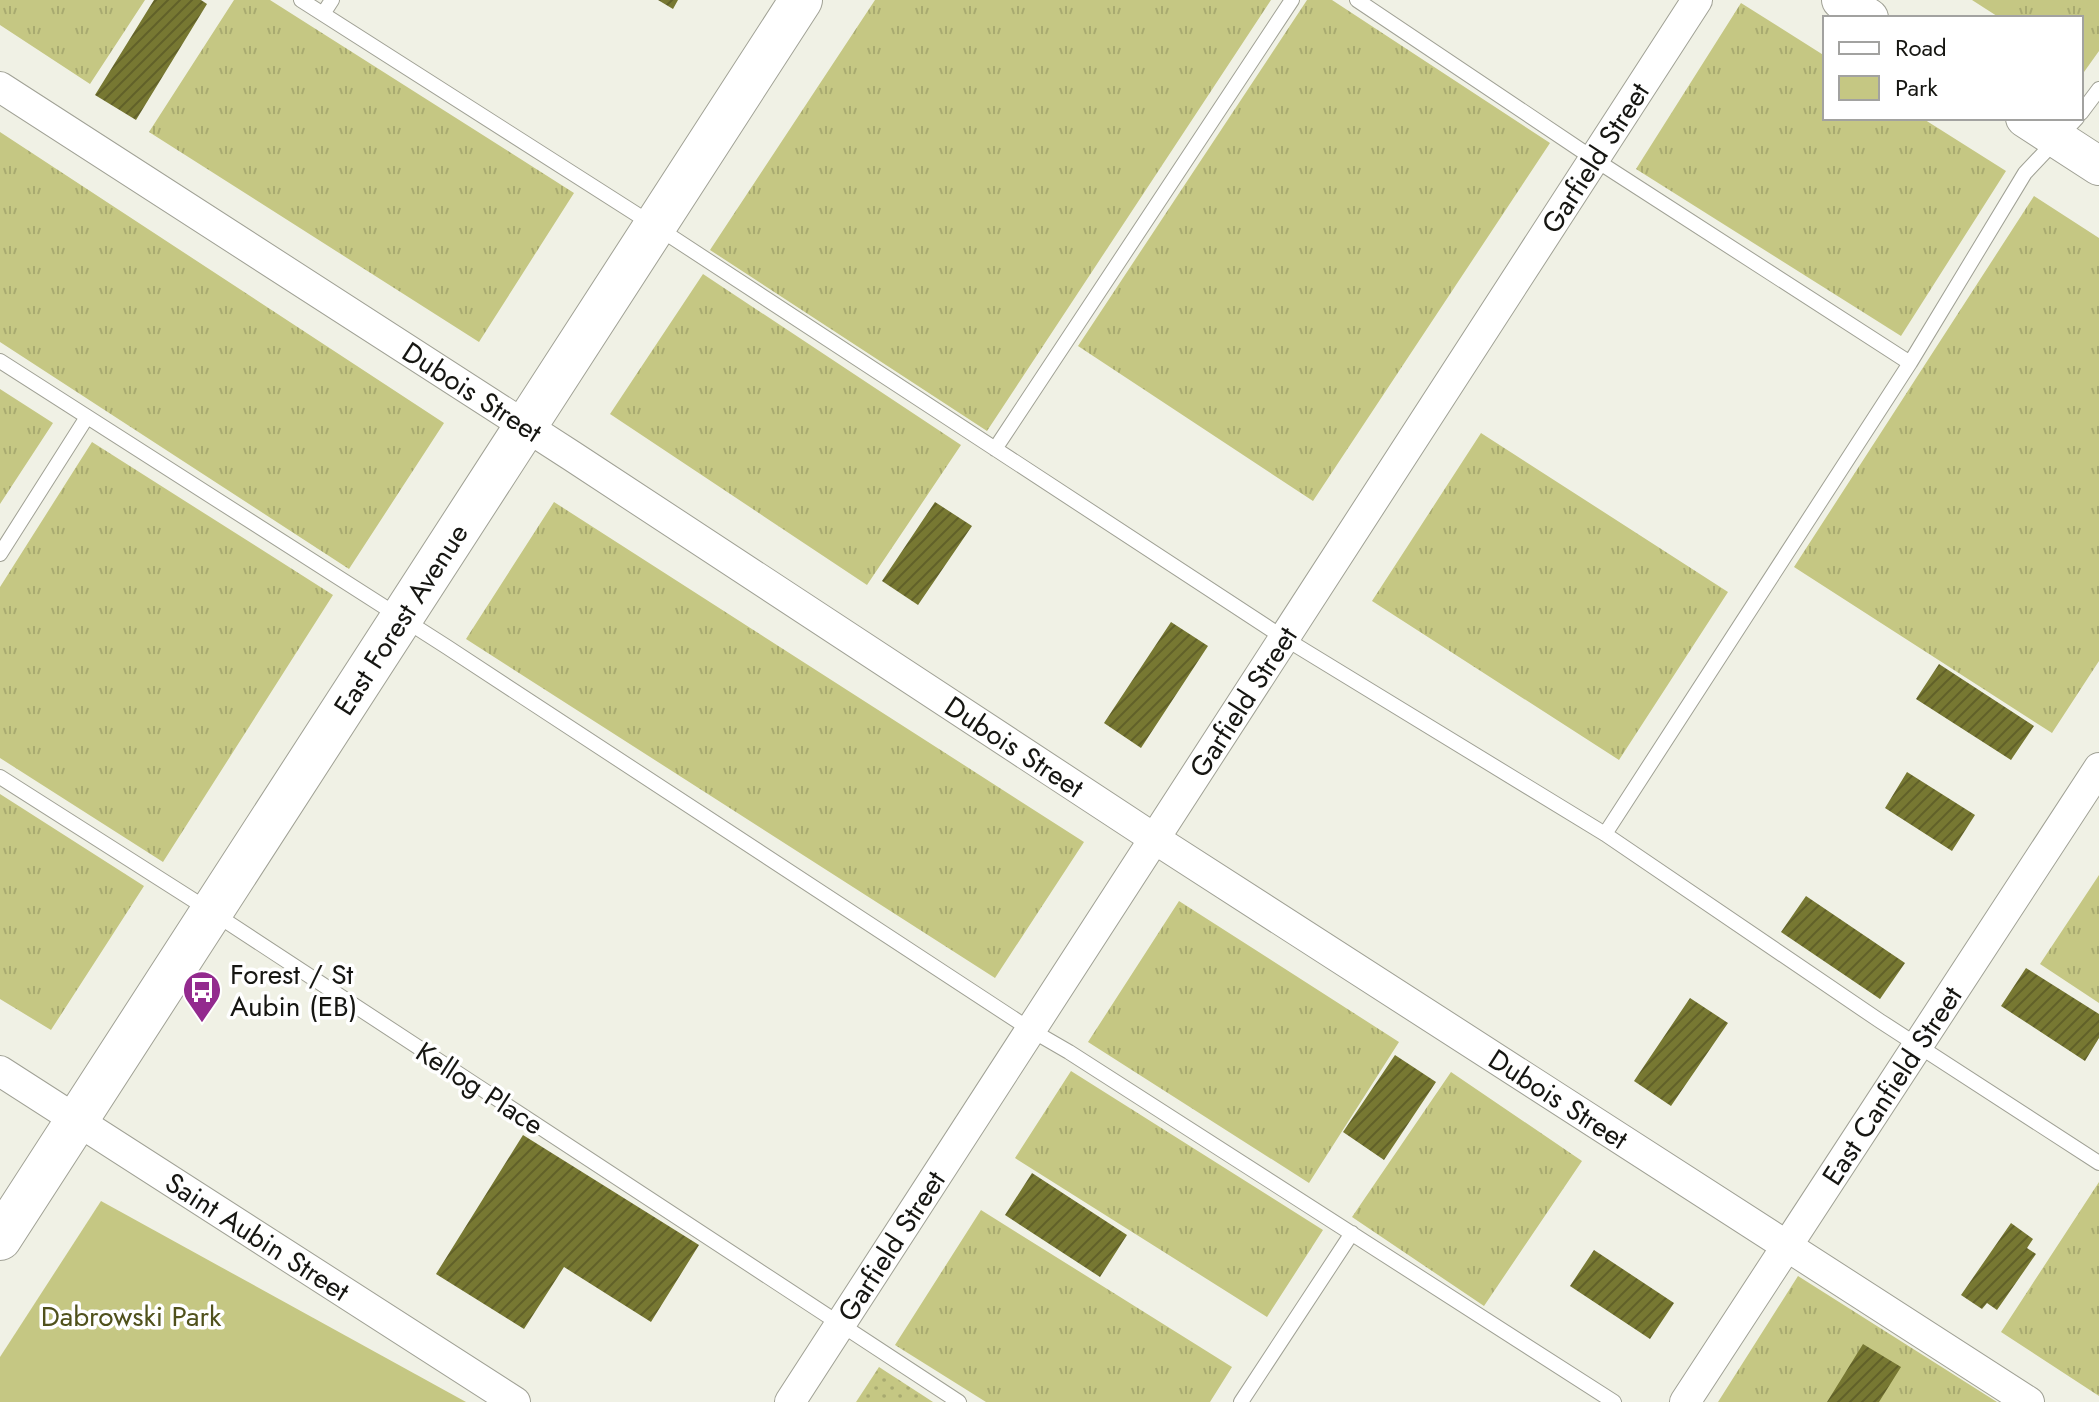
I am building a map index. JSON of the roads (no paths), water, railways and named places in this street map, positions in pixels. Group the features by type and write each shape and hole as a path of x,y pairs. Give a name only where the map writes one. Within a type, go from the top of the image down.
{"main road":[{"name":"East Forest Avenue","path":"0,1239 801,0"}],"street":[{"name":"Garfield Street","path":"790,1402 1697,0"},
{"path":"1841,0 1866,16"},
{"name":"Dubois Street","path":"0,87 1155,839 2029,1402"},
{"path":"2041,120 2072,124 2099,166"},
{"name":"East Canfield Street","path":"1685,1402 2099,768"},
{"name":"Saint Aubin Street","path":"0,1071 515,1402"}],"lane":[{"path":"301,0 655,226 1284,638 1605,834 1918,1046 2099,1163"},
{"path":"323,14 332,0"},
{"path":"995,449 1292,0"},
{"path":"1357,0 1594,159 1910,363"},
{"path":"2083,110 2099,89"},
{"path":"1605,834 1910,363 2025,173 2072,124"},
{"path":"0,361 401,618 1031,1030 1614,1402"},
{"path":"0,554 87,417"},
{"name":"Kellog Place","path":"0,777 212,912 959,1402"},
{"path":"1241,1402 1352,1233"}],"place":[{"name":"Forest / St Aubin (EB)","path":"202,1024"}],"park label":[{"name":"Dabrowski Park","path":"131,1316"}]}
